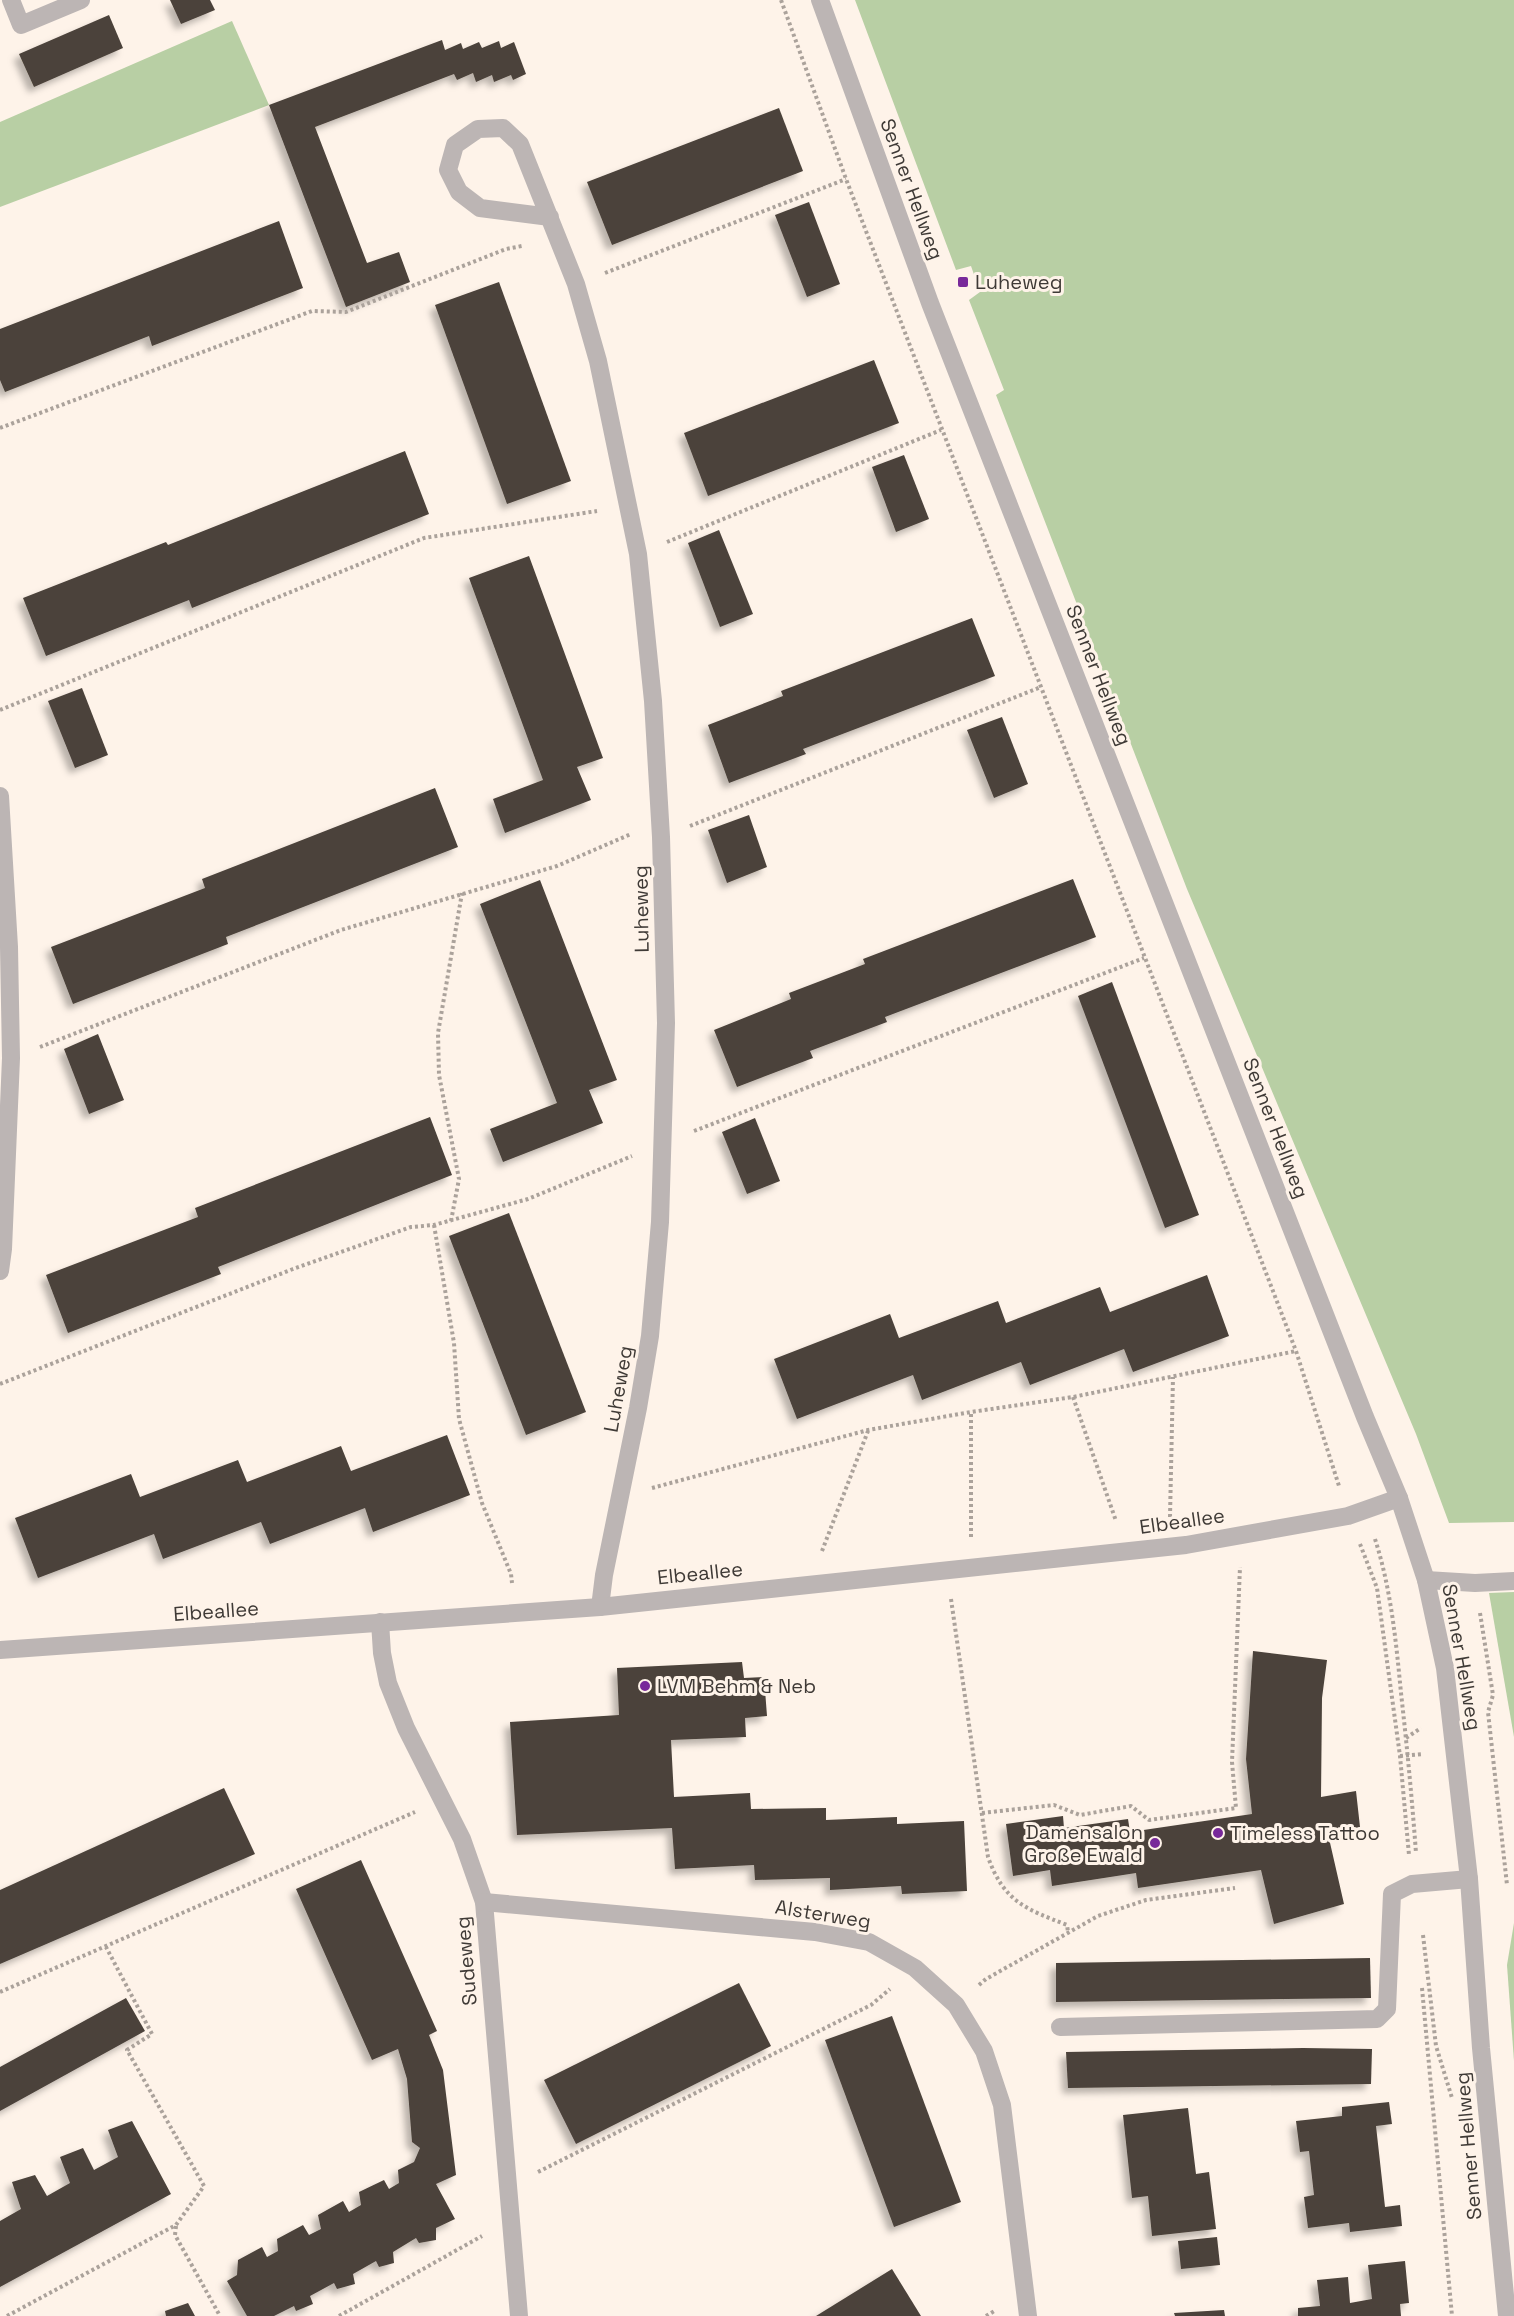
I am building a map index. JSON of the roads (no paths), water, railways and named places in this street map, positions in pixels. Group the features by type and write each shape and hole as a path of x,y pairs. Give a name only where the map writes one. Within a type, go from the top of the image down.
{"street":[{"path":"11,0 21,25 81,0"},
{"name":"Senner Hellweg","path":"820,0 930,303 1365,1417 1399,1498 1426,1580 1445,1668 1469,1879 1481,2048 1507,2316"},
{"name":"Luheweg","path":"550,218 480,208 459,192 448,170 455,145 478,129 503,128 520,144 550,218 576,284 598,361 638,554 653,700 662,837 666,1023 660,1222 655,1293 638,1408 604,1575 600,1606"},
{"path":"0,796 9,947 12,1058 0,1272"},
{"name":"Elbeallee","path":"0,1650 600,1606 1186,1545 1348,1516 1399,1498"},
{"path":"1426,1580 1475,1583 1514,1581"},
{"name":"Sudeweg","path":"380,1622 382,1653 388,1683 406,1728 444,1799 462,1839 484,1902 519,2316"},
{"path":"1060,2027 1377,2019 1387,2009 1392,1893 1418,1883 1469,1879"},
{"name":"Alsterweg","path":"484,1902 815,1932 869,1942 915,1968 956,2005 984,2051 1002,2105 1028,2316"}],"place":[{"name":"Luheweg","path":"963,282"},
{"name":"LVM Behm & Neb","path":"645,1686"},
{"name":"Timeless Tattoo","path":"1218,1833"},
{"name":"Damensalon Große Ewald","path":"1155,1843"}]}
